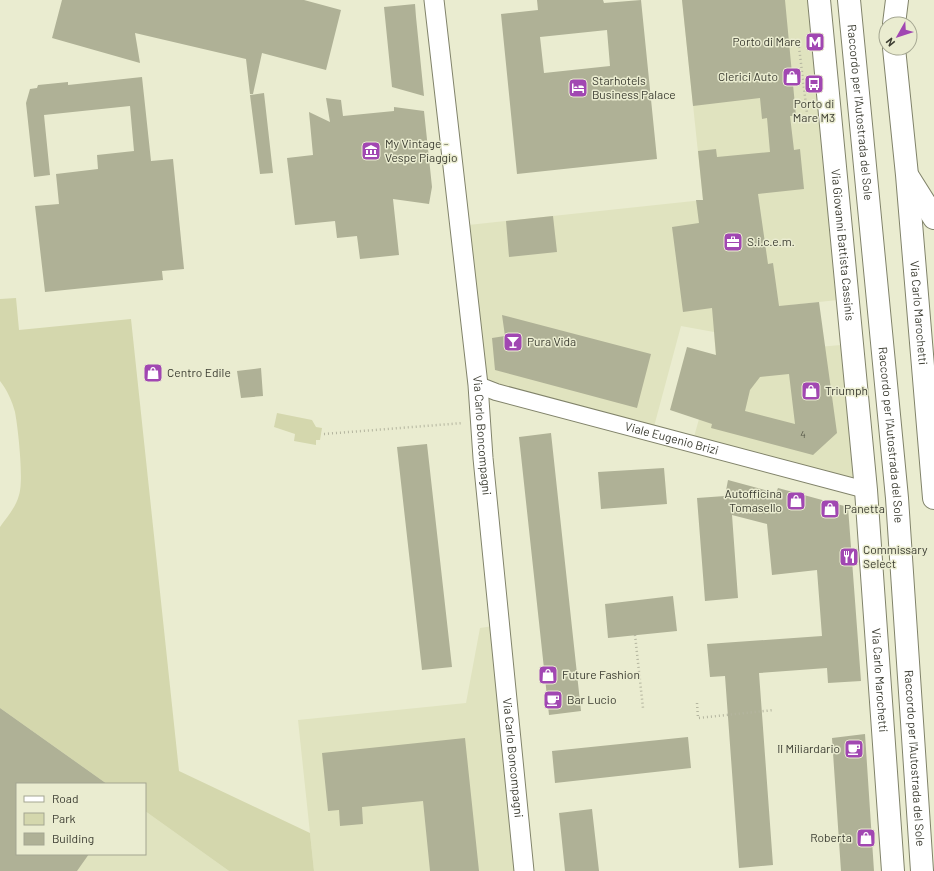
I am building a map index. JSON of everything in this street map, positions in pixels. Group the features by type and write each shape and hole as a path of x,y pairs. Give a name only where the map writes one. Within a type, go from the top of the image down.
{"main road":[{"name":"Via Giovanni Battista Cassinis","path":"819,0 866,490"},
{"name":"Raccordo per l'Autostrada del Sole","path":"849,0 897,498 922,871"},
{"path":"890,0 892,16"},
{"path":"894,16 897,0"},
{"path":"895,56 907,175 934,218"},
{"name":"Via Carlo Marochetti","path":"907,175 934,498"},
{"path":"921,347 934,328"},
{"name":"Via Carlo Marochetti","path":"866,490 892,871"}],"street":[{"name":"Via Carlo Boncompagni","path":"434,0 478,385 483,458 524,871"},
{"name":"Viale Eugenio Brizi","path":"478,385 496,392 866,490"}],"path":[{"path":"799,48 807,113"},
{"path":"324,434 464,423"},
{"path":"635,635 643,708"},
{"path":"697,703 698,718 774,710"}],"shaded area":[{"path":"682,0 819,0 847,299 791,305 796,349 852,344 866,490 692,444 716,358 714,332 681,326 652,434 488,389 459,226 703,200"},
{"path":"500,625 524,871 314,871 298,720 466,703 480,628"},
{"path":"0,708 106,783 16,783 16,855 146,855 146,812 229,871 0,871"}],"green space":[{"path":"16,298 19,330 131,319 179,771 310,833 314,871 229,871 146,812 146,783 106,783 0,708 0,527 18,499 21,466 15,412 9,396 0,381 0,299"},
{"path":"277,413 312,420 316,427 322,428 320,440 316,440 316,445 294,441 295,434 274,427"}],"building":[{"path":"62,0 304,0 341,10 326,70 262,53 253,94 250,94 246,59 135,33 140,63 52,38"},
{"path":"537,0 603,0 604,3 641,0 657,159 517,174 501,14 538,10","holes":["607,30 610,66 544,73 540,37"]},
{"path":"682,0 785,0 796,116 790,116 794,150 800,149 804,189 758,194 768,264 773,263 779,306 819,302 837,433 813,455 711,428 712,424 670,410 687,347 716,355 712,308 683,312 672,227 699,223 696,200 703,200 698,151 716,149 717,157 770,152 767,118 762,119 760,98 693,106","holes":["789,374 795,424 745,411 750,390 760,377"]},
{"path":"415,4 424,96 392,87 384,7"},
{"path":"142,77 151,161 173,159 184,269 162,271 163,280 45,292 35,206 59,204 56,174 98,169 97,155 134,151 130,106 44,115 50,175 34,177 26,103 30,89 37,88 38,85 68,82 68,85"},
{"path":"264,93 273,173 260,174 250,95"},
{"path":"326,98 341,100 343,116 394,111 394,107 424,111 432,187 429,204 393,199 399,255 360,259 357,236 337,238 335,221 295,225 287,158 313,155 309,112 330,122"},
{"path":"553,216 557,252 509,257 506,221"},
{"path":"502,315 651,354 637,408 495,370 492,338 505,336"},
{"path":"261,368 263,396 241,398 237,371"},
{"path":"551,433 581,711 549,715 519,437"},
{"path":"427,444 452,667 422,670 397,447"},
{"path":"664,468 667,504 601,509 598,472"},
{"path":"728,480 776,493 778,488 848,507 861,681 828,683 827,668 759,673 773,865 739,868 725,676 710,677 707,644 822,636 817,570 772,575 767,524 732,515 738,598 705,601 697,498 725,496"},
{"path":"673,596 677,631 608,638 605,604"},
{"path":"0,708 106,783 16,783 16,855 88,855 77,871 0,871"},
{"path":"865,734 874,871 841,871 832,738"},
{"path":"688,737 691,768 555,783 552,751"},
{"path":"465,738 479,871 430,871 423,801 362,807 363,824 340,826 339,810 328,811 322,753"},
{"path":"592,809 599,871 565,871 559,813"}],"place":[{"name":"Porto di Mare","path":"815,42"},
{"name":"Clerici Auto","path":"792,77"},
{"name":"Porto di Mare M3","path":"814,84"},
{"name":"Starhotels Business Palace","path":"578,88"},
{"name":"My Vintage - Vespe Piaggio","path":"371,151"},
{"name":"S.i.c.e.m.","path":"733,242"},
{"name":"Pura Vida","path":"513,342"},
{"name":"Centro Edile","path":"153,373"},
{"name":"Triumph","path":"811,391"},
{"name":"Autofficina Tomasello","path":"796,501"},
{"name":"Panetta","path":"830,509"},
{"name":"Commissary Select","path":"849,557"},
{"name":"Future Fashion","path":"548,675"},
{"name":"Bar Lucio","path":"553,700"},
{"name":"Il Miliardario","path":"854,749"},
{"name":"Roberta","path":"866,838"}]}
